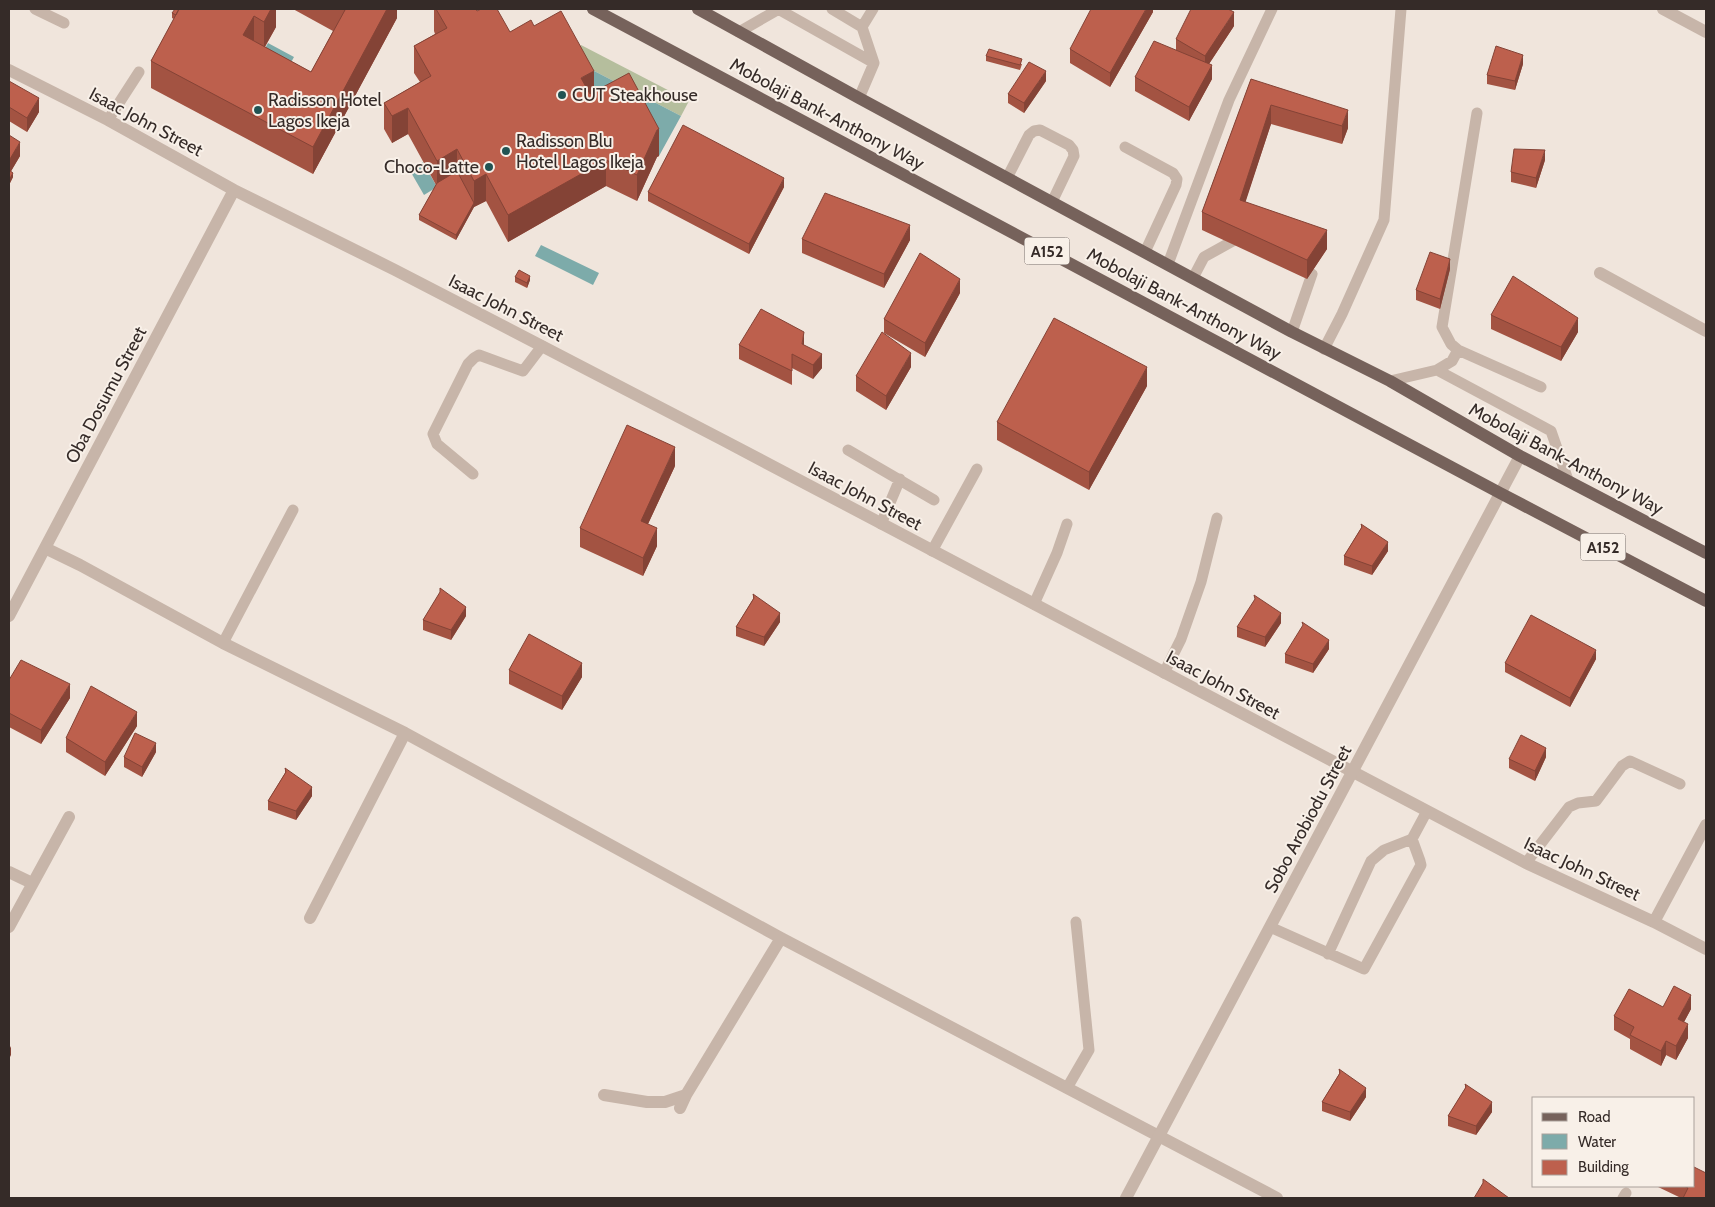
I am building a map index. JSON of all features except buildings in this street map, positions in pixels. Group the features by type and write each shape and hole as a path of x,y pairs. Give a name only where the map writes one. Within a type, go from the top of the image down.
{"main road":[{"name":"Mobolaji Bank-Anthony Way","path":"593,9 1706,601"},
{"name":"Mobolaji Bank-Anthony Way","path":"698,9 1292,332 1390,381 1520,456 1706,553"}],"street":[{"path":"1663,9 1706,32"},
{"name":"Isaac John Street","path":"9,70 108,120 234,190 713,434 1526,863 1654,922 1706,949"},
{"name":"Oba Dosumu Street","path":"9,616 234,190"},
{"path":"1600,273 1706,331"},
{"name":"Sobo Arobiodu Street","path":"1126,1198 1520,456"},
{"path":"45,548 223,643 405,732 781,938 1277,1198"},
{"path":"310,918 405,732"},
{"path":"9,927 69,817"},
{"path":"1654,922 1706,825"},
{"path":"9,872 32,883"},
{"path":"680,1108 781,938"},
{"path":"604,1095 647,1102 665,1102 686,1095"}],"lane":[{"path":"35,9 64,23"},
{"path":"739,32 778,9 874,63"},
{"path":"832,9 862,27 874,63 859,98"},
{"path":"862,27 874,9"},
{"path":"1168,264 1229,100 1272,9"},
{"path":"1324,348 1342,314 1384,220 1401,9"},
{"path":"108,120 139,72"},
{"path":"1476,113 1442,327 1451,344 1458,350 1541,387"},
{"path":"1007,178 1030,135 1034,131 1040,130 1068,145 1073,150 1074,156 1052,202"},
{"path":"1125,146 1174,173 1177,178 1176,185 1145,252"},
{"path":"1193,278 1204,257 1240,237 1256,245"},
{"path":"1288,261 1312,274 1292,332"},
{"path":"474,474 437,444 433,434 468,364 479,356 523,371 542,346"},
{"path":"1390,381 1437,370 1452,361 1458,350"},
{"path":"1437,370 1551,431 1568,480"},
{"path":"848,450 934,500"},
{"path":"932,551 977,470"},
{"path":"881,524 900,479"},
{"path":"223,643 292,510"},
{"path":"1164,673 1181,638 1201,582 1216,518"},
{"path":"1034,604 1057,554 1067,524"},
{"path":"1526,863 1569,807 1578,803 1596,801 1622,766 1630,761 1680,784"},
{"path":"1328,954 1371,861 1384,850 1412,839 1427,811"},
{"path":"1270,926 1364,969 1420,866 1420,860 1412,839"},
{"path":"1067,1088 1089,1050 1076,922"}],"green space":[{"path":"581,45 689,101 681,116 573,60"}],"water":[{"path":"268,43 294,57 289,66 263,52"},
{"path":"573,60 681,116 659,156 613,109 600,87 591,92"},
{"path":"423,162 437,187 424,195 409,169"},
{"path":"541,245 599,273 593,285 535,256"}],"place":[{"name":"CUT Steakhouse","path":"562,95"},
{"name":"Radisson Hotel Lagos Ikeja","path":"258,110"},
{"name":"Radisson Blu Hotel Lagos Ikeja","path":"506,151"},
{"name":"Choco-Latte","path":"489,167"}]}
